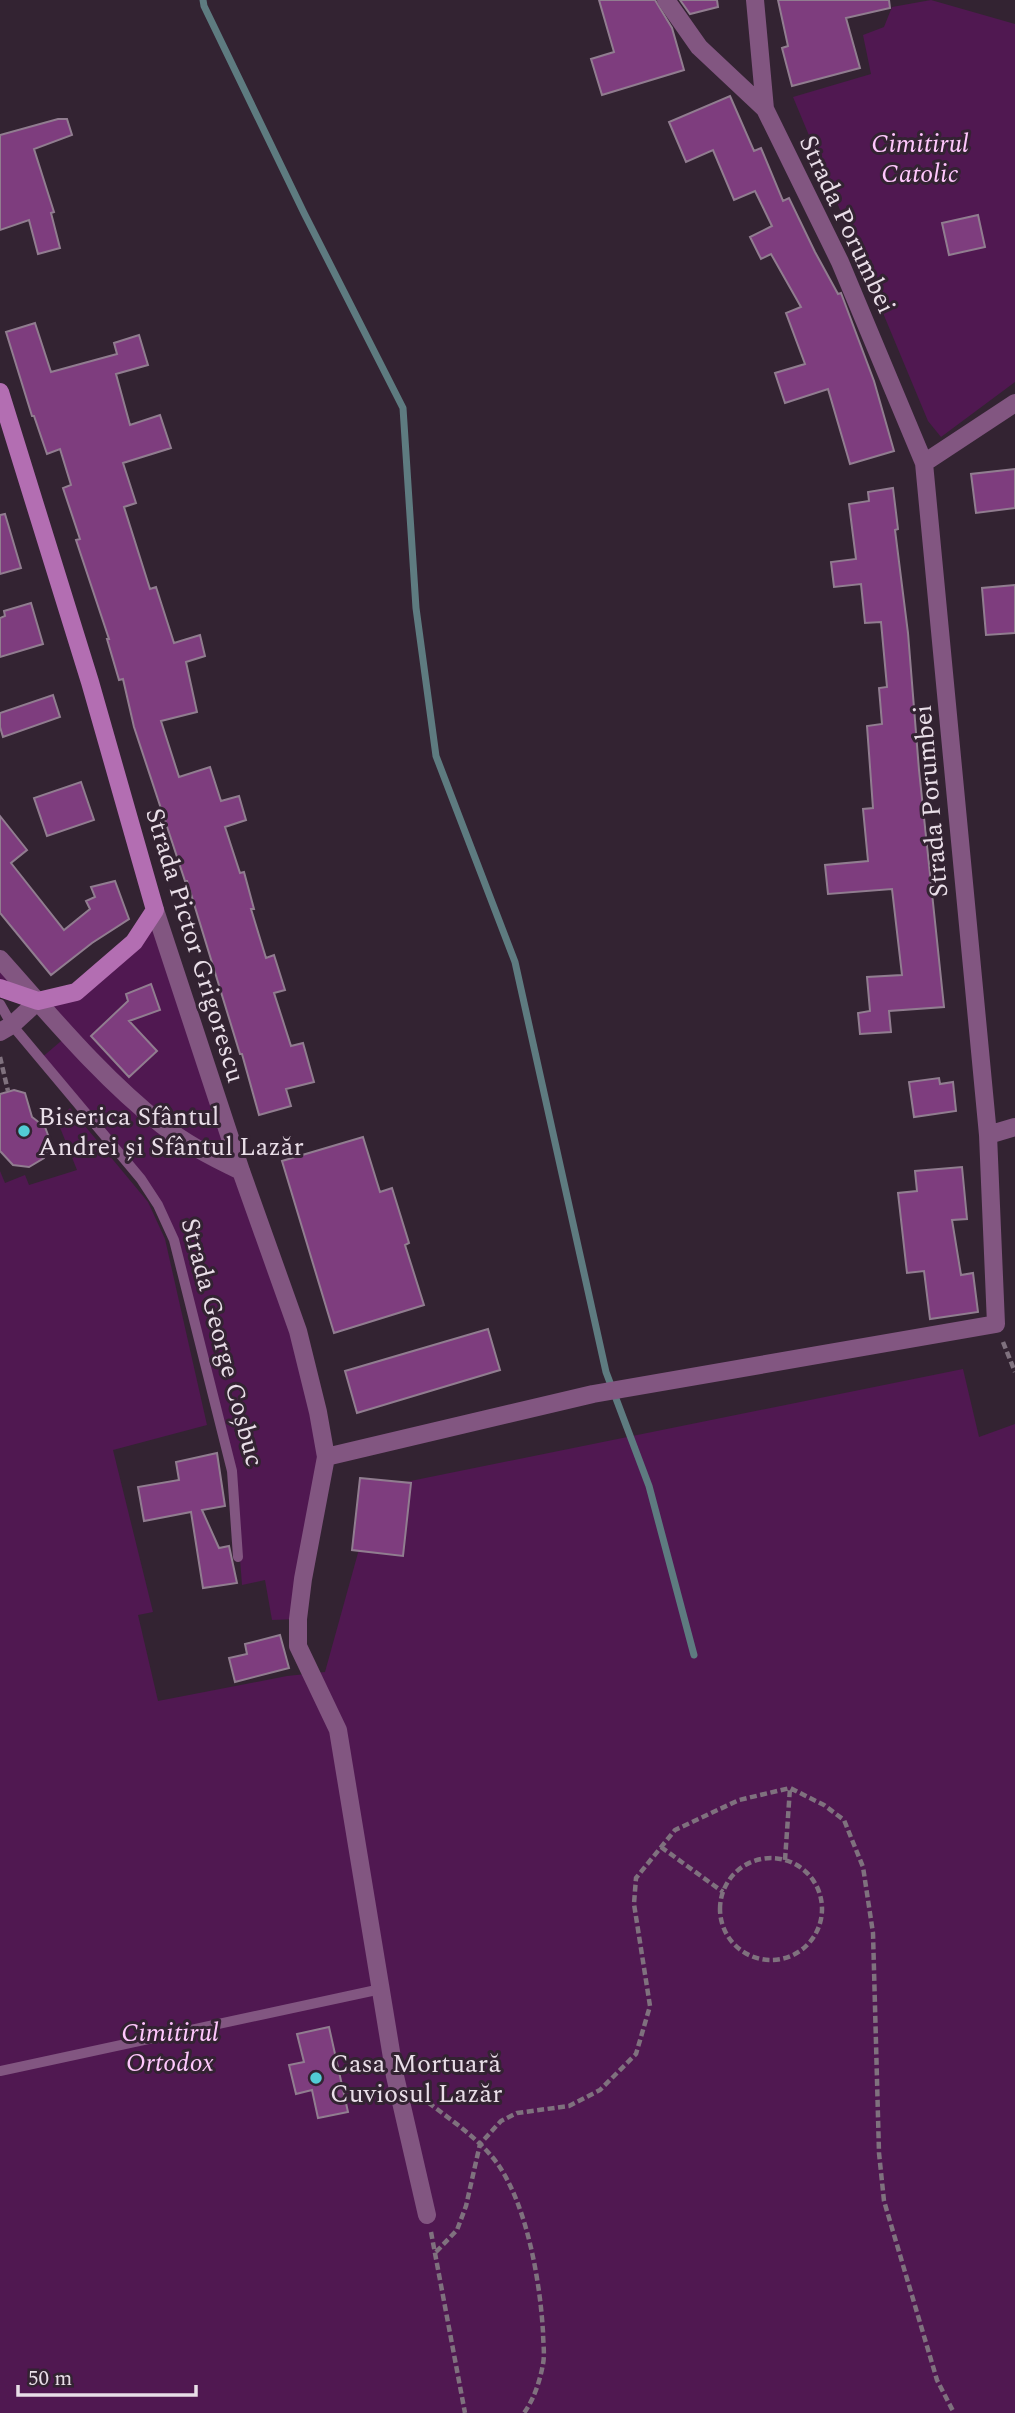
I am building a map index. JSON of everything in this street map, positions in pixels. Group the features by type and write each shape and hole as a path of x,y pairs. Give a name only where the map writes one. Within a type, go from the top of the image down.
{"street":[{"path":"666,0 699,47 765,109"},
{"name":"Strada Porumbei","path":"755,0 765,109 840,262 924,463 988,1135 996,1324"},
{"name":"Strada Pictor Grigorescu","path":"0,392 90,682 155,910 241,1171 298,1331 327,1457 298,1619 298,1646 338,1730 395,2076 427,2214"},
{"path":"924,463 1015,403"},
{"path":"6,1029 38,1001 76,992 134,942 155,910"},
{"path":"0,959 75,1045 162,1125 197,1149 241,1171"},
{"path":"0,988 38,1001"},
{"path":"988,1135 1015,1129"},
{"path":"327,1457 593,1394 996,1324"}],"lane":[{"name":"Strada George Coșbuc","path":"0,1004 6,1029 141,1179 158,1205 174,1240 232,1471 238,1557"},
{"path":"0,2071 380,1989"}],"path":[{"path":"0,1057 8,1091"},
{"path":"996,1324 1015,1372"},
{"path":"785,1860 790,1788"},
{"path":"436,2252 457,2230 466,2206 480,2144 501,2121 517,2113 569,2106 600,2090 636,2054 650,2006 634,1903 636,1878 675,1830 739,1800 790,1788 824,1805 844,1820 863,1867 873,1933 879,2153 884,2201 937,2379 954,2413"},
{"path":"662,1847 723,1892"},
{"path":"768,1858 797,1864 817,1885 822,1902 820,1925 812,1940 792,1956 775,1960 753,1957 738,1947 724,1928 720,1910 723,1892 739,1869 754,1860 768,1858"},
{"path":"395,2076 480,2144 497,2164 526,2228 541,2298 544,2362 532,2401 524,2413"},
{"path":"427,2214 465,2413"}],"green space":[{"name":"Cimitirul Catolic","path":"931,0 1015,24 1015,382 941,437 928,421 793,97 871,74 863,35 884,27 892,7"},
{"path":"155,910 298,1331 326,1457 298,1619 272,1620 265,1580 242,1585 236,1506 174,1240 158,1205 40,1059 67,1036 38,1001 76,992"},
{"path":"0,959 38,1001 0,988"},
{"name":"Cimitirul Ortodox","path":"70,1108 148,1202 165,1239 207,1425 113,1450 153,1612 138,1615 158,1701 287,1676 325,1672 376,1488 963,1369 979,1437 1015,1424 1015,2413 0,2413 0,1171 5,1183 25,1175 29,1185 77,1170 57,1120"}],"building":[{"path":"599,0 655,0 672,28 684,70 602,95 591,59 614,52"},
{"path":"680,0 717,0 718,7 690,14"},
{"path":"778,0 889,0 890,8 846,18 860,68 792,86 782,48 788,46"},
{"path":"730,96 754,151 761,148 783,201 789,198 815,252 838,294 841,293 874,381 894,451 850,464 828,389 785,403 775,373 805,364 786,313 801,307 771,254 761,259 750,237 772,226 755,191 734,200 713,150 686,162 669,122"},
{"path":"67,119 72,135 34,149 54,212 51,213 60,248 38,254 29,220 0,230 0,135"},
{"path":"978,215 985,247 949,255 942,223"},
{"path":"35,323 51,372 117,354 114,343 139,335 148,365 116,374 130,425 160,415 171,448 123,463 136,503 124,507 150,589 156,587 174,643 200,635 205,656 186,662 197,712 161,721 179,777 210,767 221,801 239,796 246,820 225,827 240,873 244,872 254,909 251,909 266,958 274,955 285,990 274,993 291,1046 303,1043 314,1082 286,1089 291,1106 259,1115 187,881 134,727 123,679 119,680 109,639 76,540 80,539 63,488 71,485 60,449 47,454 32,416 6,332"},
{"path":"1015,469 1015,508 976,513 971,474"},
{"path":"893,488 898,529 895,530 908,633 919,770 944,1007 889,1011 891,1032 860,1034 858,1013 870,1011 867,977 902,975 892,889 828,894 825,865 868,861 863,809 873,808 867,726 882,724 879,688 887,687 881,622 865,623 861,584 834,587 831,562 856,559 849,504 869,501 868,492"},
{"path":"5,514 21,568 0,574 0,515"},
{"path":"1015,585 1015,633 986,635 982,588"},
{"path":"31,603 43,644 0,657 0,618 5,616 4,611"},
{"path":"53,695 60,717 3,737 0,713"},
{"path":"81,782 94,820 47,836 34,798"},
{"path":"0,816 27,850 11,863 64,930 90,909 86,901 95,897 91,887 115,881 129,919 51,975 0,913"},
{"path":"151,984 160,1010 129,1021 157,1051 129,1077 91,1036 128,1001 126,994"},
{"path":"939,1078 940,1084 953,1082 956,1111 914,1117 909,1082"},
{"name":"Biserica Sfântul Andrei și Sfântul Lazăr","path":"14,1090 25,1093 32,1117 45,1127 50,1143 44,1158 29,1167 13,1165 0,1151 0,1094"},
{"path":"363,1137 380,1192 392,1188 409,1243 405,1245 424,1305 334,1333 282,1161"},
{"path":"962,1167 967,1219 952,1220 961,1275 973,1273 978,1312 930,1319 924,1271 907,1273 898,1193 917,1191 915,1171"},
{"path":"488,1329 500,1370 357,1413 345,1371"},
{"path":"217,1453 225,1506 202,1510 219,1548 229,1546 237,1583 203,1588 191,1512 144,1521 138,1487 179,1480 176,1462"},
{"path":"360,1478 411,1483 403,1556 352,1550"},
{"path":"280,1635 289,1668 235,1682 229,1658 247,1654 245,1644"},
{"name":"Casa Mortuară Cuviosul Lazăr","path":"329,2027 348,2112 318,2118 312,2090 296,2094 289,2065 304,2062 297,2034"}],"waterway":[{"path":"203,0 304,213 403,408 416,608 436,756 515,962 606,1372 649,1486 694,1655"}],"place":[{"name":"Biserica Sfântul Andrei și Sfântul Lazăr","path":"24,1131"},
{"name":"Casa Mortuară Cuviosul Lazăr","path":"316,2078"}]}
